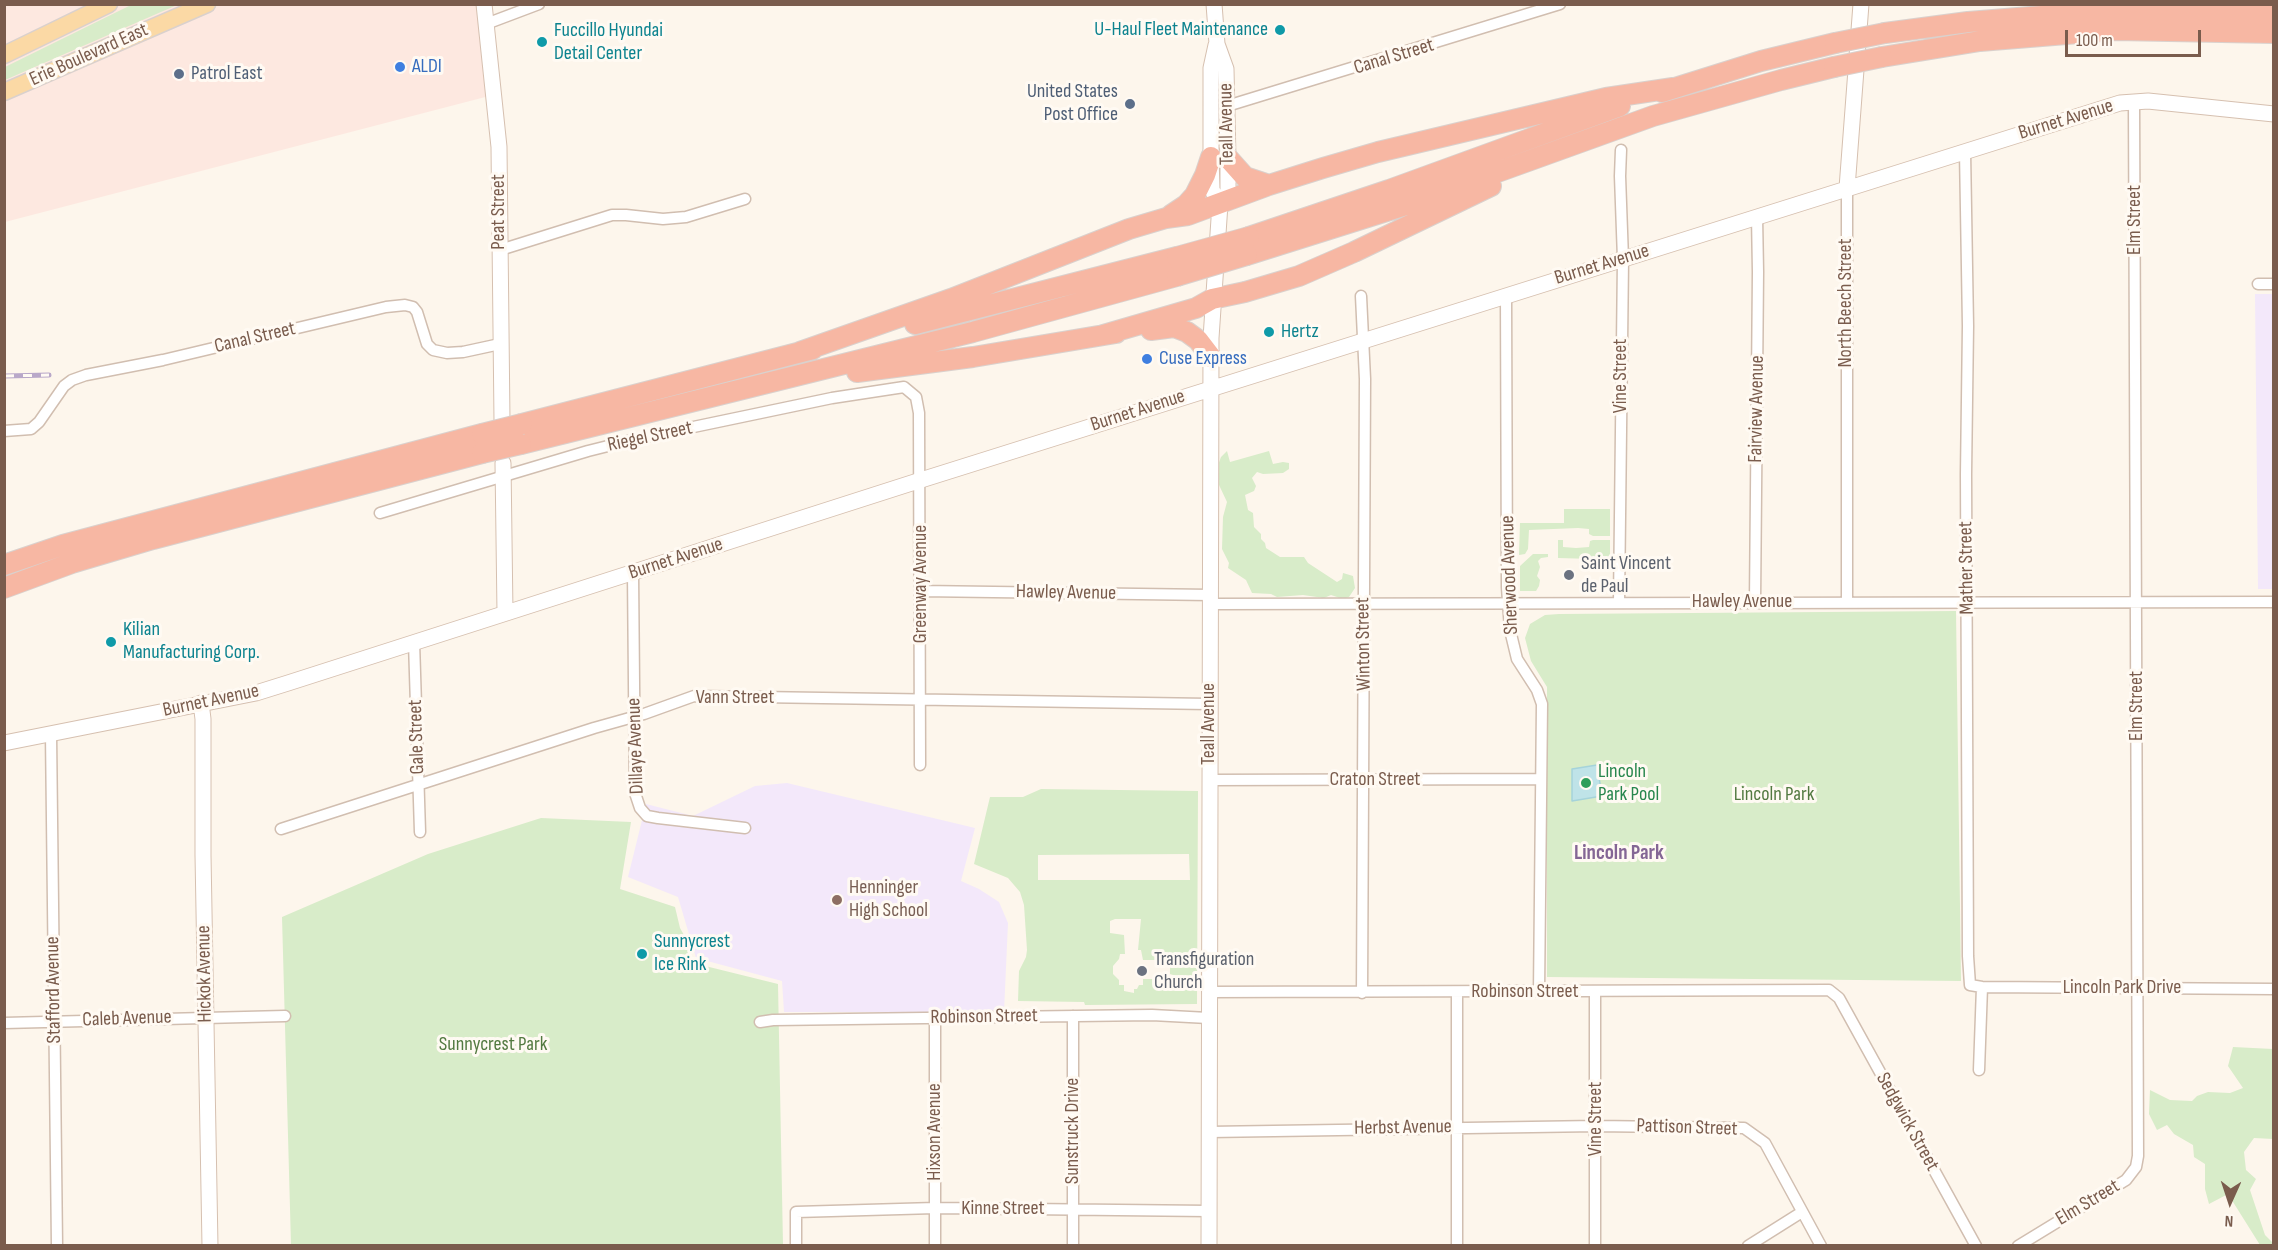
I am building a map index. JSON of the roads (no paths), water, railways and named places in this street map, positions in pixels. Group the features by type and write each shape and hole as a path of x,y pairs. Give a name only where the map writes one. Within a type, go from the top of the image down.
{"highway":[{"path":"1248,246 1389,190 1673,88 1761,61 1835,43 1885,33 1968,22 2092,12 2274,13"},
{"path":"4,565 63,545 522,434 800,352 995,304 1177,266 1406,204 1653,116 1834,67 1980,41 2052,34 2116,30 2267,33"},
{"path":"800,352 913,313 1129,229 1166,218 1188,215 1269,185 1378,152 1606,98 1673,88"},
{"path":"1104,334 1196,308 1212,299 1299,276 1354,252 1560,151"},
{"path":"1166,218 1186,205 1195,195 1205,175 1220,158 1245,177 1269,185"},
{"path":"522,434 777,382 1100,298 1177,266"},
{"path":"777,382 973,357 1104,334 1174,327 1192,335 1211,357"},
{"path":"4,588 72,563 482,444"}],"main road":[{"name":"Erie Boulevard East","path":"4,55 109,4"},
{"name":"Erie Boulevard East","path":"4,92 206,5"}],"street":[{"name":"Peat Street","path":"484,4 499,147 502,421"},
{"path":"486,24 539,4"},
{"name":"Teall Avenue","path":"1209,1245 1208,992 1212,299 1220,204 1228,192 1220,158 1211,68 1216,44 1214,4"},
{"name":"Canal Street","path":"1227,106 1560,4"},
{"name":"North Beech Street","path":"1848,601 1847,188 1861,4"},
{"path":"2265,4 2274,13"},
{"name":"Teall Avenue","path":"1216,44 1226,69 1227,106 1220,158"},
{"name":"Burnet Avenue","path":"4,743 256,693 1211,388 2104,108 2148,101 2274,114"},
{"name":"Elm Street","path":"2018,1245 2126,1180 2136,1167 2138,1156 2134,102"},
{"name":"Vine Street","path":"1618,602 1623,259 1621,150"},
{"name":"Mather Street","path":"1965,151 1968,956 1976,986 1979,1070"},
{"path":"500,250 612,215 663,219 686,217 745,199"},
{"name":"Fairview Avenue","path":"1755,602 1758,282 1756,216"},
{"path":"2258,284 2274,284"},
{"name":"Sherwood Avenue","path":"1506,295 1508,602 1514,652 1542,704 1539,992"},
{"name":"Winton Street","path":"1361,296 1364,340 1362,993"},
{"name":"Canal Street","path":"4,431 31,429 39,422 64,386 86,375 163,360 386,307 405,305 413,307 417,312 428,344 433,350 447,354 500,344"},
{"name":"Riegel Street","path":"380,513 503,470 636,440 890,388 904,387 916,397 917,403"},
{"name":"Greenway Avenue","path":"917,403 921,480 920,765"},
{"path":"503,470 505,613"},
{"name":"Dillaye Avenue","path":"633,573 635,793 642,813 658,818 745,828"},
{"name":"Hawley Avenue","path":"921,591 1363,603 2274,602"},
{"name":"Gale Street","path":"414,642 420,832"},
{"name":"Vann Street","path":"281,829 694,696 1209,704"},
{"name":"Hickok Avenue","path":"201,704 210,1245"},
{"name":"Stafford Avenue","path":"51,734 57,1245"},
{"name":"Craton Street","path":"1209,780 1541,779"},
{"name":"Lincoln Park Drive","path":"1976,986 2274,989"},
{"name":"Robinson Street","path":"1208,992 1829,990 1839,998"},
{"path":"1456,1245 1457,992"},
{"name":"Vine Street","path":"1595,992 1595,1245"},
{"name":"Sedgwick Street","path":"1839,998 1976,1245"},
{"name":"Robinson Street","path":"760,1022 1152,1015 1208,1018"},
{"name":"Caleb Avenue","path":"4,1023 285,1016"},
{"name":"Sunstruck Drive","path":"1073,1016 1073,1245"},
{"name":"Hixson Avenue","path":"934,1245 935,1018"},
{"name":"Herbst Avenue","path":"1209,1132 1596,1126"},
{"name":"Pattison Street","path":"1596,1126 1744,1128 1765,1143 1821,1245"},
{"name":"Kinne Street","path":"796,1245 796,1212 935,1208 1209,1211"},
{"path":"1748,1245 1802,1212"}],"water":[{"name":"Lincoln Park Pool","path":"1597,765 1602,796 1572,801 1572,769"}],"railway":[{"path":"5,376 49,375"}],"place":[{"name":"U-Haul Fleet Maintenance","path":"1280,30"},
{"name":"Fuccillo Hyundai Detail Center","path":"542,42"},
{"name":"ALDI","path":"400,67"},
{"name":"Patrol East","path":"179,74"},
{"name":"United States Post Office","path":"1130,104"},
{"name":"Hertz","path":"1269,332"},
{"name":"Cuse Express","path":"1147,359"},
{"name":"Saint Vincent de Paul","path":"1569,575"},
{"name":"Kilian Manufacturing Corp.","path":"111,642"},
{"name":"Lincoln Park Pool","path":"1586,783"},
{"name":"Henninger High School","path":"837,900"},
{"name":"Sunnycrest Ice Rink","path":"642,954"},
{"name":"Transfiguration Church","path":"1142,971"}],"district":[{"name":"Lincoln Park","path":"1619,854"}],"park label":[{"name":"Sunnycrest Park","path":"493,1045"}]}
